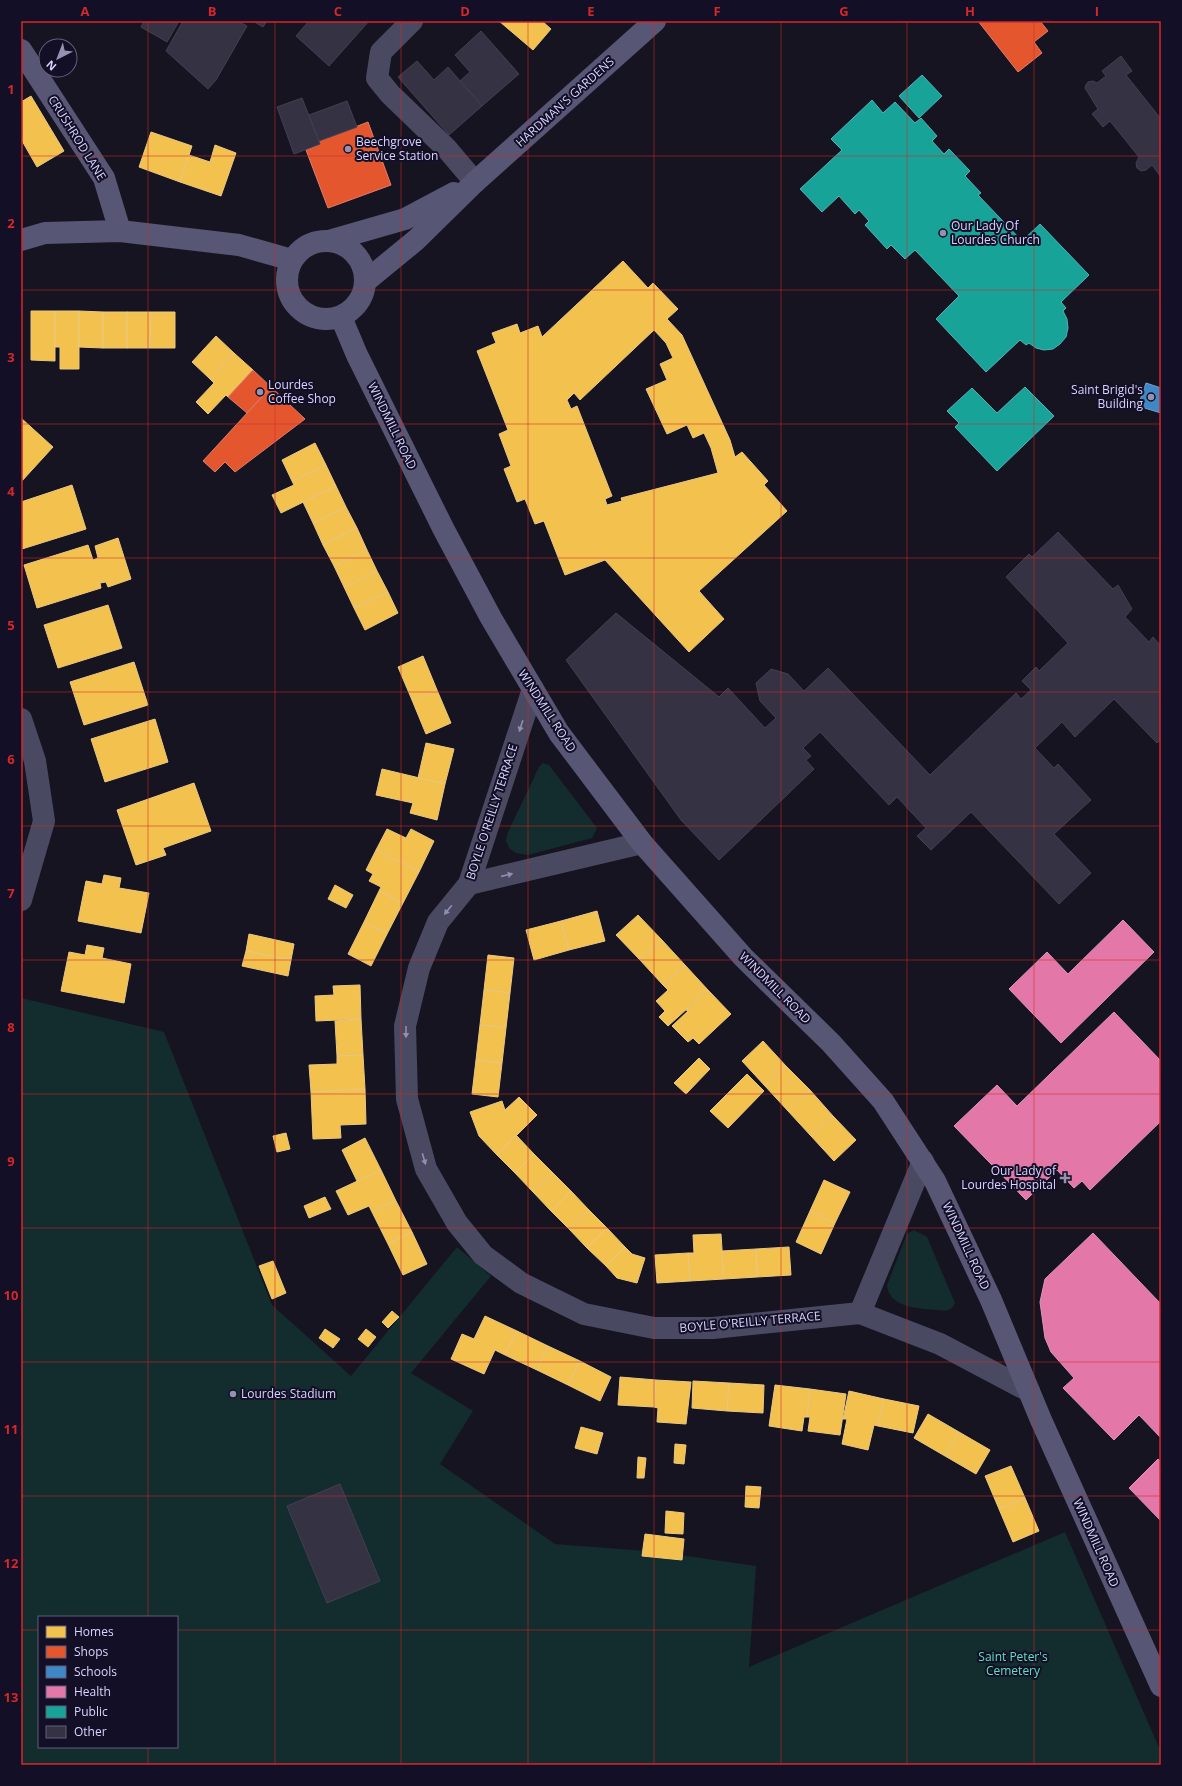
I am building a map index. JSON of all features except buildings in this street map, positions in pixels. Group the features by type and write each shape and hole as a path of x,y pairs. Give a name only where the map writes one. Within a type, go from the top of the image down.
{"main road":[{"name":"HARDMAN'S GARDENS","path":"366,280 416,240 475,182 655,21"},
{"name":"CRUSHROD LANE","path":"21,50 104,178 120,232"},
{"name":"HARDMAN'S GARDENS","path":"332,240 405,219 475,182"},
{"path":"21,240 45,233 120,232 239,245 292,260"},
{"path":"332,240 345,245 357,254 364,266 366,280 363,296 354,308 341,317 326,319 311,316 298,307 289,293 287,276 292,260 303,248 318,241 332,240"},
{"name":"WINDMILL ROAD","path":"341,317 357,355 444,530 491,618 559,733 642,843 743,957 831,1043 883,1101 935,1181 987,1292 1029,1391 1161,1686"}],"street":[{"path":"412,21 381,52 377,78 390,94 448,149 475,182"},
{"name":"BOYLE O'REILLY TERRACE","path":"533,689 469,884 438,922 419,968 406,1026 407,1099 426,1169 457,1223 483,1255 521,1283 584,1314 654,1328 713,1328 860,1313"},
{"path":"21,719 35,762 44,821 21,900"},
{"path":"469,884 642,843"},
{"path":"923,1161 860,1313 940,1344 1029,1391"}],"green space":[{"path":"543,763 549,765 597,828 592,838 528,855 516,853 510,849 506,841 508,832 539,767"},
{"name":"Lourdes Stadium","path":"21,998 164,1032 272,1305 351,1376 457,1247 491,1276 411,1373 473,1411 440,1464 555,1544 659,1552 756,1566 749,1667 1065,1532 1161,1752 1161,1765 21,1765"},
{"path":"914,1230 927,1237 955,1303 952,1308 946,1311 910,1307 894,1300 889,1293 887,1285 907,1234"}],"place":[{"name":"Beechgrove Service Station","path":"348,149"},
{"name":"Our Lady Of Lourdes Church","path":"943,233"},
{"name":"Lourdes Coffee Shop","path":"260,392"},
{"name":"Saint Brigid's Building","path":"1151,397"},
{"name":"Our Lady of Lourdes Hospital","path":"1065,1178"},
{"name":"Lourdes Stadium","path":"233,1394"}],"park label":[{"name":"Saint Peter's Cemetery","path":"1013,1664"}]}
